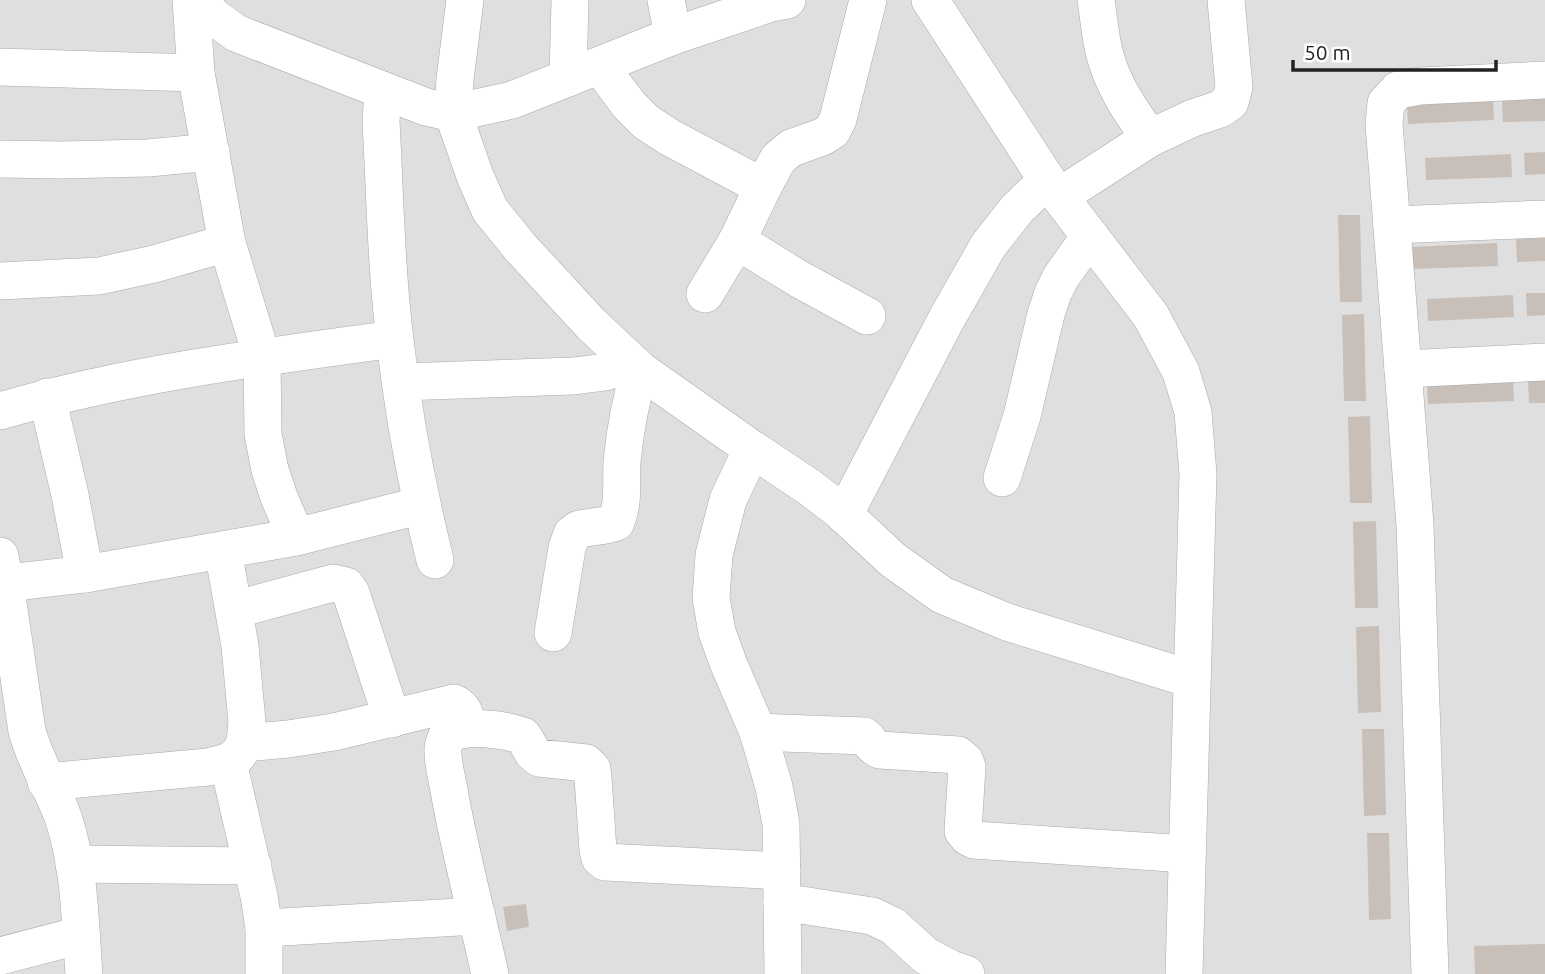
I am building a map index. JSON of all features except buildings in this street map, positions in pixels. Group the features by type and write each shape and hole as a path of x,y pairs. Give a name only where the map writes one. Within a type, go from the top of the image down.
{"street":[{"path":"191,0 196,73 227,243 262,357 263,434 275,484 333,583"},
{"path":"198,0 214,17 236,33 426,107 453,113 512,100 673,36 787,0"},
{"path":"465,0 454,79 453,113 475,176 490,210 591,324 637,367 809,487 892,560 942,594 1007,622 1191,679"},
{"path":"570,0 584,72 668,137 763,187"},
{"path":"666,0 673,36"},
{"path":"705,294 737,241 778,159 791,148 832,131 838,119 868,0"},
{"path":"930,0 1054,188 1151,316 1181,372 1193,412 1198,474 1184,974"},
{"path":"1096,0 1104,54 1116,85 1150,138"},
{"path":"844,515 947,318 988,246 1017,209 1150,138 1220,109 1230,102 1234,87 1226,0"},
{"path":"0,67 196,73"},
{"path":"1430,974 1415,524 1384,124 1385,103 1398,90 1420,86 1545,80"},
{"path":"383,91 381,121 394,339 411,453 436,560"},
{"path":"0,159 148,158 211,152"},
{"path":"1392,225 1545,219"},
{"path":"1002,478 1022,416 1053,292 1090,236"},
{"path":"737,241 867,316"},
{"path":"0,281 99,276 154,264 227,243"},
{"path":"0,411 47,397 104,385 262,357 394,339"},
{"path":"1403,369 1545,362"},
{"path":"401,382 574,376 637,367"},
{"path":"553,633 567,548 572,534 579,529 616,522 620,511 626,428 637,367"},
{"path":"47,397 85,574"},
{"path":"751,449 728,500 714,555 711,598 717,632 758,732 774,787 781,824 783,974"},
{"path":"84,974 74,864 63,817 13,718 2,574 85,574 307,535 422,505"},
{"path":"223,550 240,646 247,722 236,753 264,928 264,974"},
{"path":"233,610 333,583 346,586 351,593 392,719"},
{"path":"47,782 208,766 236,753 288,739 334,733 454,703 461,706 465,712 467,728"},
{"path":"490,974 455,821 443,747 446,738 467,728 523,736 538,758 586,763 592,769 598,850 600,858 605,862 782,886 872,916 893,926 926,956 966,974"},
{"path":"758,732 864,736 880,750 958,755 967,767 963,831 974,840 1187,854"},
{"path":"74,864 253,866"},
{"path":"264,928 477,916"},
{"path":"0,956 81,935"}],"shaded area":[{"path":"0,0 1545,0 1545,974 0,974"}]}
